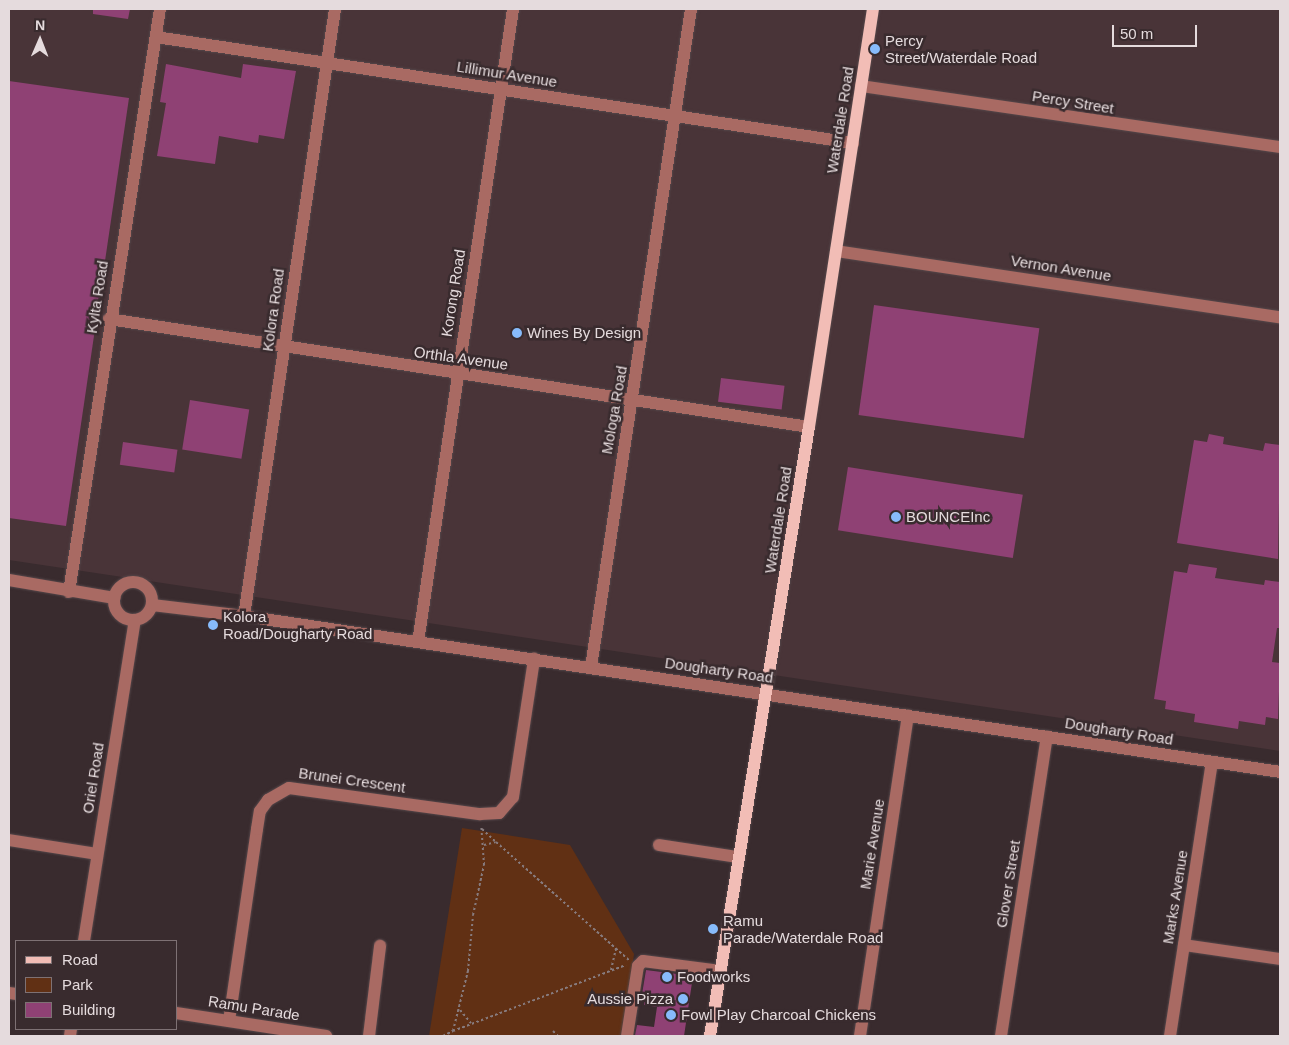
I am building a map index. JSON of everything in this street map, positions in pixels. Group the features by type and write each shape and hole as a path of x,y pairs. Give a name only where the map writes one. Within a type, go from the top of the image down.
{"main road":[{"name":"Waterdale Road","path":"710,1036 737,857 809,427 873,9"}],"street":[{"name":"Kylta Road","path":"69,592 109,319 160,9"},
{"name":"Kolora Road","path":"244,616 334,9"},
{"name":"Korong Road","path":"418,642 513,9"},
{"name":"Mologa Road","path":"591,668 691,9"},
{"name":"Lillimur Avenue","path":"156,37 852,143"},
{"name":"Percy Street","path":"861,86 1280,147"},
{"name":"Vernon Avenue","path":"836,250 1280,317"},
{"name":"Orthla Avenue","path":"109,319 809,427"},
{"path":"9,580 69,592 114,598"},
{"path":"137,582 150,591 152,604 145,616 135,620 121,615 114,598 121,586 137,582"},
{"name":"Dougharty Road","path":"152,604 534,659 1280,772"},
{"name":"Oriel Road","path":"84,940 96,854 135,620"},
{"name":"Brunei Crescent","path":"229,1020 260,810 268,800 289,788 480,814 499,813 513,797 534,659"},
{"name":"Marie Avenue","path":"860,1036 908,716"},
{"name":"Glover Street","path":"1001,1036 1047,737"},
{"name":"Marks Avenue","path":"1170,1036 1212,762"},
{"path":"9,840 96,854"},
{"path":"659,845 737,857"},
{"path":"1184,945 1280,959"},
{"path":"369,1036 380,946"},
{"path":"627,1036 638,966 642,961 720,971"},
{"name":"Ramu Parade","path":"178,1013 326,1036"}],"path":[{"path":"453,1031 460,1010 468,971 473,915 484,865 480,814"},
{"path":"443,1036 633,962 482,829"},
{"path":"483,845 496,842"},
{"path":"611,970 616,948"},
{"path":"460,1010 472,1024"},
{"path":"553,1031 558,1036"}],"shaded area":[{"path":"9,9 1280,9 1280,751 9,560"}],"green space":[{"path":"462,828 570,845 634,954 622,1036 429,1036"}],"building":[{"path":"93,9 130,9 128,19 93,14"},
{"path":"166,64 241,78 243,64 296,71 284,139 259,135 258,143 219,136 215,164 157,156 166,103 160,102"},
{"path":"9,81 129,98 66,526 9,518"},
{"path":"874,305 1039,328 1024,438 859,415"},
{"path":"721,378 785,386 782,410 718,402"},
{"path":"190,400 249,409 241,459 182,449"},
{"path":"1209,434 1224,437 1223,444 1263,451 1265,443 1280,445 1278,559 1177,543 1194,440 1207,442"},
{"path":"123,442 177,450 174,472 120,465"},
{"path":"848,467 1023,495 1013,558 838,530"},
{"path":"1189,564 1217,568 1215,578 1264,585 1265,580 1280,582 1280,628 1277,628 1272,662 1280,663 1278,719 1266,717 1265,725 1239,721 1238,729 1194,722 1195,714 1165,709 1166,701 1154,699 1174,571 1187,573"},
{"path":"646,970 693,976 684,1036 635,1035 637,1025 654,1027 657,1007 644,1005 645,995 642,994"}],"place":[{"name":"Percy Street/Waterdale Road","path":"875,49"},
{"name":"Wines By Design","path":"517,333"},
{"name":"BOUNCEInc","path":"896,517"},
{"name":"Kolora Road/Dougharty Road","path":"213,625"},
{"name":"Ramu Parade/Waterdale Road","path":"713,929"},
{"name":"Foodworks","path":"667,977"},
{"name":"Aussie Pizza","path":"683,999"},
{"name":"Fowl Play Charcoal Chickens","path":"671,1015"}]}
